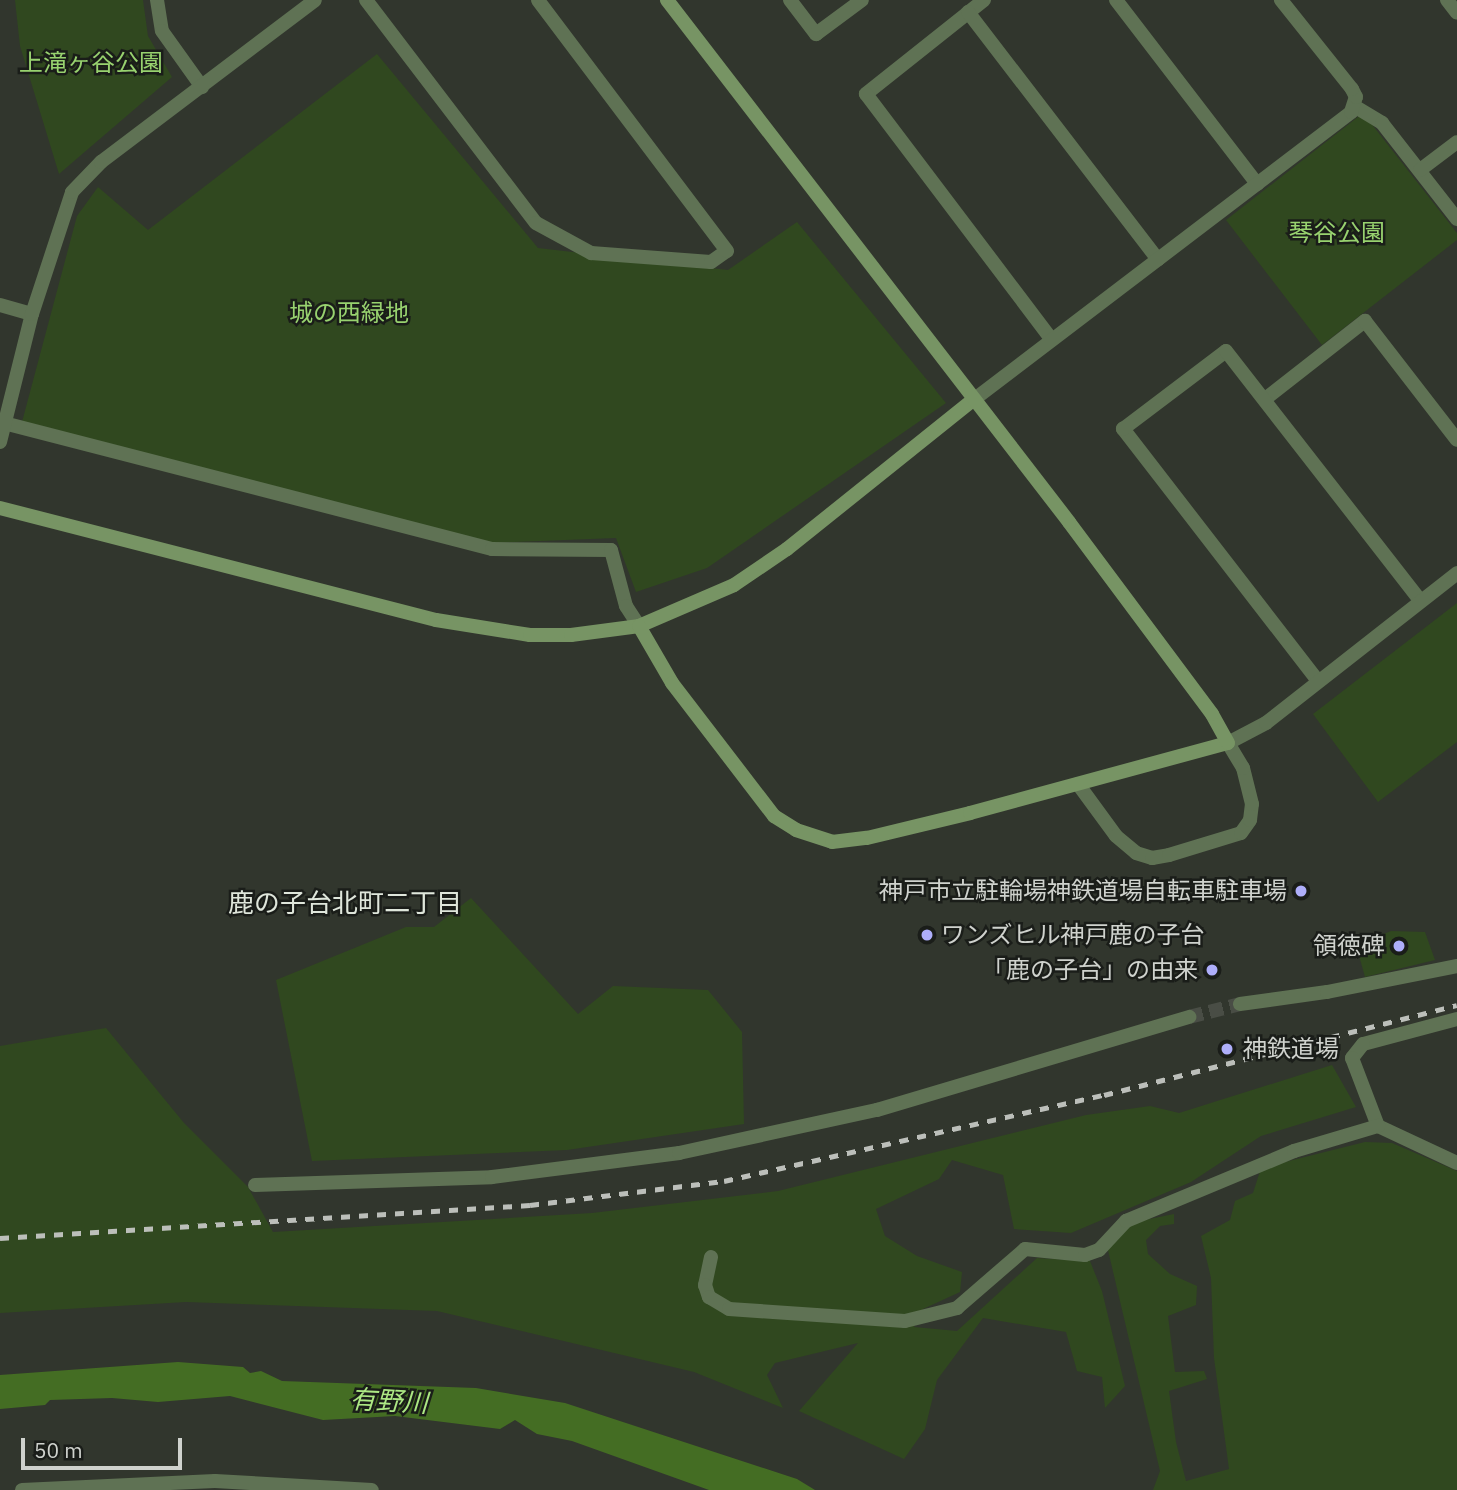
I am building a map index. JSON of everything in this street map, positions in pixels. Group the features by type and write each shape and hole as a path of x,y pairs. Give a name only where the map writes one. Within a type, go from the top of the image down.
{"street":[{"path":"157,0 162,31 202,87"},
{"path":"0,442 32,314 72,192 101,162 315,0"},
{"path":"366,0 536,223 591,253 711,262 727,251 538,0"},
{"path":"667,0 1212,714 1250,790 1250,820 1241,833 1152,858 1125,846 1078,784"},
{"path":"790,0 817,34 862,0"},
{"path":"984,0 866,94 1052,340"},
{"path":"1116,0 1257,184"},
{"path":"1281,0 1352,89 1354,106"},
{"path":"1447,0 1457,13"},
{"path":"968,12 1158,260"},
{"path":"0,508 481,629 571,635 639,626 734,584 787,549 972,401 1257,184 1354,106"},
{"path":"1354,106 1381,123 1457,219"},
{"path":"1420,170 1457,142"},
{"path":"0,305 32,314"},
{"path":"1265,399 1365,321 1457,440"},
{"path":"1318,681 1122,429 1226,351 1420,600"},
{"path":"3,423 492,549 611,550 626,606 672,683 748,784 774,816 810,836 832,842 867,838 1228,743 1266,723 1457,573"},
{"path":"1240,1004 1327,992 1457,966"},
{"path":"255,1185 492,1177 679,1153 877,1110 1189,1017"},
{"path":"1457,1019 1359,1045 1352,1058 1378,1126 1457,1163"},
{"path":"711,1257 705,1285 709,1297 729,1310 905,1321 957,1308 1025,1249 1085,1255 1099,1250 1126,1221 1283,1155 1378,1126"},
{"path":"22,1490 215,1480 372,1490"}],"green space":[{"name":"上滝ヶ谷公園","path":"15,0 143,0 148,36 172,77 59,174 20,46"},
{"name":"城の西緑地","path":"377,54 538,248 728,270 797,222 946,403 707,568 636,592 616,538 492,543 22,422 77,216 98,187 148,230"},
{"name":"琴谷公園","path":"1363,113 1457,233 1457,240 1322,345 1226,220"},
{"path":"1457,603 1457,742 1378,802 1313,714"},
{"path":"471,898 578,1014 613,986 708,990 742,1032 744,1124 567,1150 312,1161 276,980 406,927 434,927"},
{"path":"1391,931 1425,932 1435,960 1365,977 1356,945"},
{"path":"106,1028 184,1123 248,1187 273,1232 592,1213 778,1191 1086,1115 1150,1106 1179,1113 1332,1065 1356,1107 1261,1136 1191,1182 1071,1233 1014,1229 1003,1175 952,1160 939,1179 876,1209 885,1236 917,1256 962,1272 960,1292 923,1309 914,1327 957,1331 1037,1258 1090,1261 1102,1291 1125,1386 1105,1408 1102,1377 1077,1371 1066,1332 983,1318 937,1380 925,1429 904,1459 799,1411 858,1343 775,1363 767,1375 783,1408 694,1372 437,1311 186,1302 0,1313 0,1046"},
{"path":"1365,1142 1392,1143 1457,1171 1457,1490 1153,1490 1160,1471 1107,1246 1135,1222 1174,1214 1174,1224 1160,1226 1146,1240 1148,1254 1170,1274 1197,1286 1196,1305 1168,1316 1175,1372 1204,1371 1207,1379 1169,1391 1176,1442 1186,1481 1229,1469 1214,1358 1211,1278 1201,1236 1230,1220 1235,1201 1253,1193 1261,1168"}],"water":[{"name":"有野川","path":"178,1362 243,1367 250,1373 261,1371 282,1381 476,1388 565,1403 797,1479 815,1490 709,1490 572,1441 537,1434 515,1420 500,1429 395,1416 323,1420 230,1396 158,1402 112,1398 50,1400 45,1405 0,1409 0,1375"}],"tunnel":[{"path":"1189,1017 1240,1004"}],"railway":[{"path":"0,1238 530,1205 724,1181 1104,1095 1457,1005"}],"place":[{"name":"神戸市立駐輪場神鉄道場自転車駐車場","path":"1301,891"},
{"name":"ワンズヒル神戸鹿の子台","path":"927,935"},
{"name":"領徳碑","path":"1399,946"},
{"name":"「鹿の子台」の由来","path":"1212,970"},
{"name":"神鉄道場","path":"1227,1049"}],"district":[{"name":"鹿の子台北町二丁目","path":"345,903"}]}
